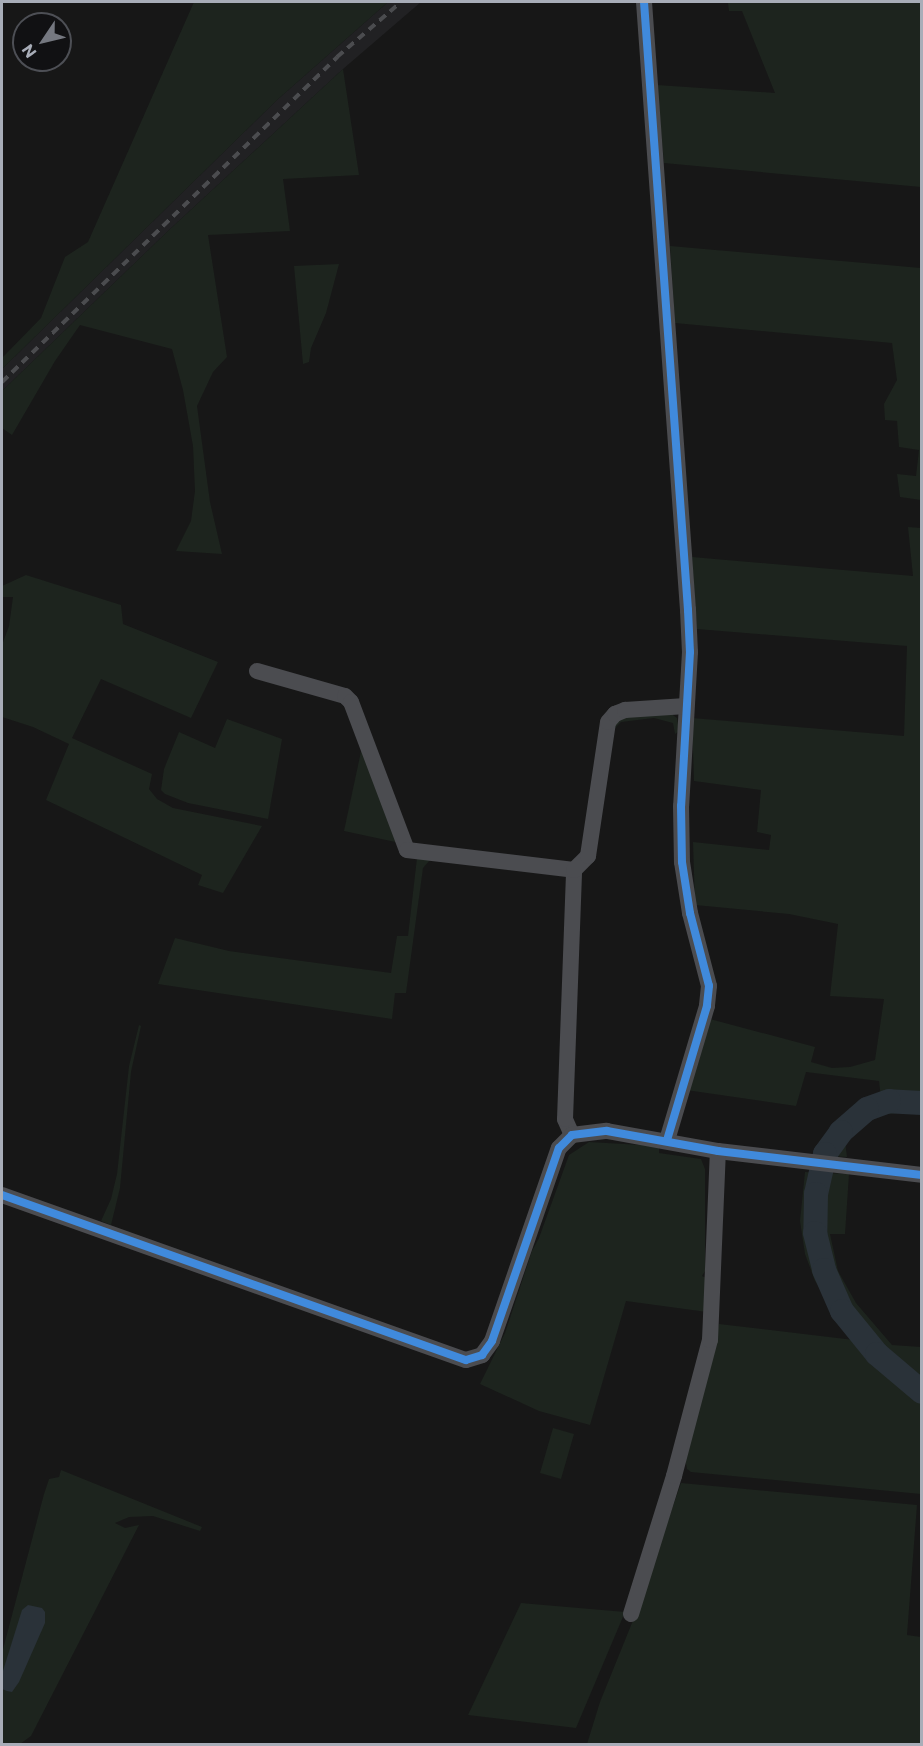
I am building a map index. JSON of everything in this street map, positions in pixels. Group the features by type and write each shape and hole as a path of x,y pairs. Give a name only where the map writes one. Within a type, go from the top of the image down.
{"street":[{"path":"644,2 685,553 690,652 681,806 682,862 690,914 709,986 708,999 666,1140"},
{"path":"257,671 345,696 351,702 407,850 574,870"},
{"path":"572,1135 565,1119 574,870 588,856 606,732 611,718 625,710 686,706"},
{"path":"2,1194 466,1360 482,1355 492,1341 559,1148 572,1135 607,1131 718,1151 832,1166 921,1174"},
{"path":"631,1614 674,1476 710,1340 718,1151"}],"shaded area":[{"path":"194,2 388,2 277,100 2,369 2,358 41,318 65,257 88,242"},
{"path":"388,2 421,2 343,69 168,231 2,391 2,369 277,100"},
{"path":"721,2 921,2 921,187 664,163 657,85 775,93 742,11 729,11 728,3"},
{"path":"343,69 359,175 283,179 290,231 208,235 227,357 213,372 197,406 210,502 222,554 176,551 191,521 195,491 193,446 183,390 172,349 80,325 55,361 12,435 2,428 2,391 168,231"},
{"path":"670,246 921,268 921,500 900,497 897,474 916,476 919,450 899,447 897,421 885,420 884,404 897,380 892,343 675,323"},
{"path":"339,264 326,313 311,348 309,362 303,364 294,266"},
{"path":"908,527 921,528 921,1111 876,1115 864,1122 845,1141 847,1157 814,1155 835,1127 864,1103 881,1099 879,1081 806,1072 796,1106 686,1090 710,1019 815,1047 811,1062 832,1068 850,1067 875,1060 884,999 830,996 838,924 789,914 695,905 693,842 769,850 771,835 757,832 761,790 694,781 692,718 904,736 907,646 697,629 692,557 913,576"},
{"path":"26,575 121,605 123,624 218,662 191,718 101,679 72,738 152,774 149,789 157,799 173,808 262,826 223,893 198,885 202,875 46,800 69,744 33,727 2,717 2,645 9,626 13,597 2,597 2,586"},
{"path":"666,710 677,718 679,731 675,734 673,723 654,718 621,722 611,732 621,716"},
{"path":"227,719 282,739 268,819 188,803 165,794 161,790 164,769 179,732 215,748"},
{"path":"363,742 400,843 344,831"},
{"path":"417,858 430,860 423,868 406,993 395,993 392,1019 158,984 175,938 229,951 391,973 397,936 408,936"},
{"path":"139,1025 141,1026 131,1072 120,1188 111,1225 101,1221 111,1199 117,1174 129,1066"},
{"path":"589,1142 659,1146 659,1153 701,1159 705,1169 705,1271 702,1276 709,1279 707,1312 626,1301 590,1425 539,1411 480,1384 505,1333 532,1251 539,1238 569,1155"},
{"path":"805,1172 849,1174 845,1234 830,1234 838,1271 856,1303 892,1345 921,1347 921,1494 691,1472 687,1469 685,1458 719,1324 854,1340 815,1281 805,1254 800,1221"},
{"path":"553,1428 574,1434 561,1479 540,1473"},
{"path":"61,1470 202,1527 200,1531 153,1516 129,1517 115,1523 125,1528 139,1525 31,1736 20,1744 2,1744 2,1653 44,1494 49,1479 59,1477"},
{"path":"681,1483 917,1505 907,1635 921,1637 921,1744 587,1744 600,1702 636,1613"},
{"path":"521,1603 625,1612 576,1728 468,1715"},
{"path":"28,1605 42,1608 45,1612 45,1623 19,1682 12,1692 7,1691 2,1689 2,1674 22,1610"}],"waterway":[{"path":"922,1103 889,1101 867,1109 841,1132 825,1154 816,1194 815,1233 824,1270 842,1311 877,1354 922,1392"}],"railway":[{"path":"2,382 337,57 401,2"}],"cycle path":[{"path":"644,2 690,652 681,806 682,862 690,913 709,986 707,1006 667,1140"},
{"path":"2,1195 466,1360 482,1355 492,1341 559,1148 572,1135 607,1131 718,1151 922,1175"}]}
